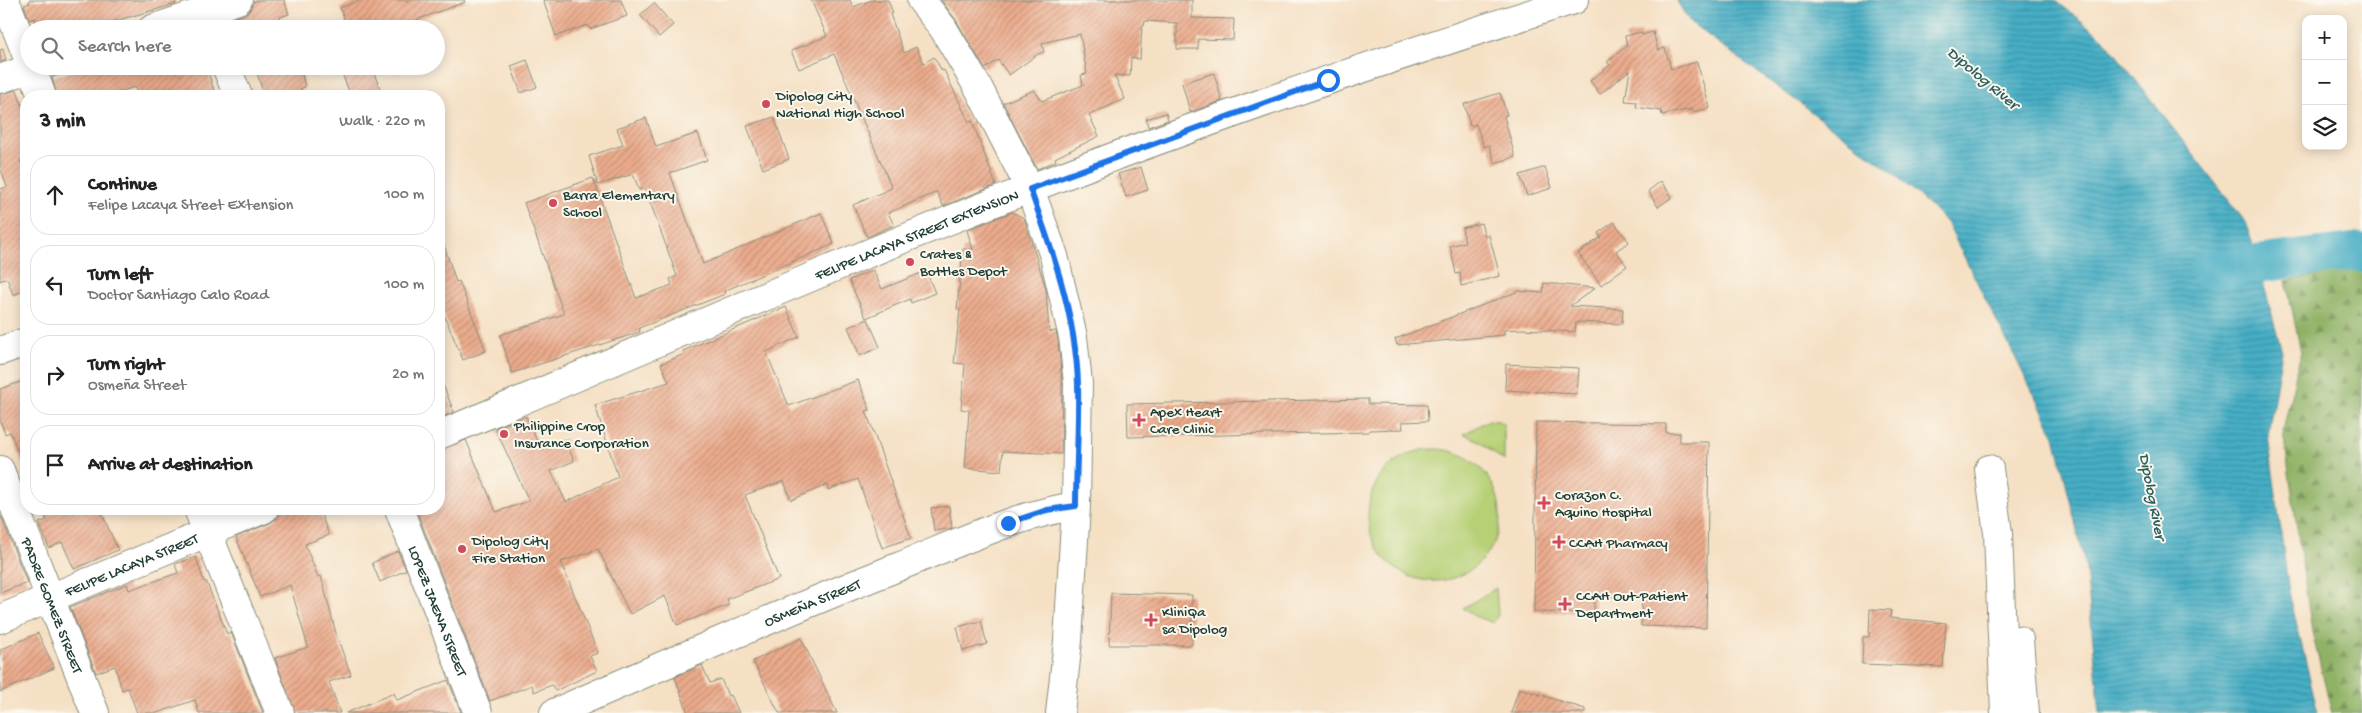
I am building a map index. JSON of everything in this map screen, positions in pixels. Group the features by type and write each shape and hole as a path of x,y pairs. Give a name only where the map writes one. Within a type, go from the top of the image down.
{"street":[{"path":"6,0 20,36"},
{"path":"182,20 238,0"},
{"path":"921,0 943,28 979,89 1030,189 1054,256 1073,337 1078,383 1076,506 1068,641 1060,713"},
{"name":"FELIPE LACAYA STREET EXTENSION","path":"445,432 812,276 1030,189 1328,80 1574,0"},
{"path":"0,79 20,71"},
{"path":"35,75 40,90"},
{"path":"230,75 236,90"},
{"path":"0,351 20,344"},
{"name":"PADRE GOMEZ STREET","path":"0,470 95,713"},
{"path":"2005,713 1997,470 2013,527 2025,713"},
{"name":"OSMEÑA STREET","path":"554,713 804,604 1031,514 1076,506"},
{"name":"FELIPE LACAYA STREET","path":"0,619 50,598 203,521 234,515"},
{"name":"LOPEZ JAENA STREET","path":"401,515 478,713"},
{"path":"203,521 280,713"}],"green space":[{"path":"2356,268 2362,269 2362,713 2332,713 2312,632 2283,431 2301,352 2286,281"},
{"path":"1489,420 1504,424 1504,461 1479,441 1464,434"},
{"path":"1434,449 1447,450 1459,454 1481,468 1495,490 1499,502 1499,528 1495,540 1481,562 1459,576 1447,580 1434,581 1421,580 1409,576 1387,562 1373,540 1369,528 1368,515 1369,502 1373,490 1387,468 1409,454 1421,450"},
{"path":"1496,588 1498,615 1493,623 1474,616 1463,608"}],"water":[{"path":"1676,0 2055,0 2104,39 2247,224 2282,351 2268,435 2289,592 2318,713 2100,713 2086,569 2055,436 1948,225 1938,213 1891,171 1690,22"}],"building":[{"path":"29,0 175,0 176,4 118,20 36,20 35,18 29,20 24,5 30,3"},
{"path":"259,0 284,0 289,14 280,17 281,20 228,20 243,15 250,10 253,2"},
{"path":"361,0 464,0 465,2 416,20 345,20 340,8"},
{"path":"543,0 621,0 627,16 590,29 588,25 556,36"},
{"path":"811,0 850,0 853,7 872,0 888,0 893,13 890,14 904,53 916,47 924,63 934,57 942,71 944,70 969,122 972,121 996,185 943,206 937,192 888,213 894,225 867,237 853,205 892,188 834,54 799,69 791,51 827,36"},
{"path":"941,0 1192,0 1192,18 1234,19 1233,40 1198,39 1198,49 1177,49 1177,23 1145,21 1144,26 1142,26 1140,59 1131,58 1130,76 1114,75 1125,99 1089,115 1099,136 1055,158 1056,161 1037,169 1003,103 1034,90 1042,101 1083,85 1081,75 1087,74 1080,34 1042,43 1044,52 1038,54 1009,75 998,60 985,69 956,20"},
{"path":"654,3 673,25 659,37 640,15"},
{"path":"1641,32 1642,35 1653,32 1658,50 1665,48 1671,69 1697,62 1710,108 1693,112 1692,109 1662,115 1661,111 1636,107 1637,102 1625,101 1630,70 1600,94 1590,81 1610,65 1607,62 1627,46 1625,36"},
{"path":"3,49 6,60 0,62 0,50"},
{"path":"527,60 537,87 521,93 511,66"},
{"path":"1214,73 1222,101 1190,112 1182,83"},
{"path":"59,75 209,75 214,90 136,90 135,87 126,90 55,90 52,77"},
{"path":"258,75 302,75 305,87 300,90 262,90"},
{"path":"343,75 375,75 381,90 349,90"},
{"path":"17,90 20,99 20,292 13,295 7,278 0,281 0,189 7,187 0,167 0,94"},
{"path":"1500,93 1507,115 1504,116 1515,157 1495,163 1489,145 1484,147 1476,124 1470,126 1464,104"},
{"path":"1166,113 1168,120 1148,127 1146,119"},
{"path":"774,117 789,159 763,169 747,126"},
{"path":"646,118 656,147 698,133 707,160 670,173 703,264 821,213 834,244 724,291 725,294 639,328 640,332 512,373 500,335 564,314 524,203 593,178 636,298 672,285 670,279 677,276 645,188 639,190 633,174 598,185 589,156 623,145 617,128"},
{"path":"1141,167 1148,190 1126,197 1118,174"},
{"path":"1545,167 1552,188 1527,196 1520,175"},
{"path":"1661,181 1672,197 1658,207 1648,191"},
{"path":"1012,212 1024,218 1046,289 1049,332 1056,331 1058,340 1062,384 1061,454 1003,451 1001,471 965,468 969,410 961,409 965,364 954,363 960,310 957,309 963,249 973,250 967,230"},
{"path":"1614,222 1629,242 1616,251 1627,266 1601,285 1578,253 1601,237 1598,233"},
{"path":"1481,223 1485,237 1489,235 1500,276 1461,286 1460,273 1456,274 1450,246 1465,242 1462,228"},
{"path":"445,248 456,282 459,281 486,351 463,360 445,317"},
{"path":"873,270 882,289 926,271 935,293 911,303 910,299 866,318 849,280"},
{"path":"1544,283 1595,288 1570,306 1623,309 1622,324 1576,322 1575,332 1522,329 1504,330 1504,335 1397,345 1395,339 1519,291 1543,293"},
{"path":"786,307 799,337 766,352 789,406 858,380 870,410 866,411 911,538 882,548 858,479 828,490 827,485 791,500 784,481 745,495 779,579 727,599 729,605 677,625 665,596 630,614 598,549 561,562 598,653 590,656 597,671 555,691 552,685 534,692 532,685 490,701 418,515 445,515 445,448 466,440 496,512 529,501 495,428 526,416 541,450 565,439 574,461 551,471 566,502 618,477 595,405 669,382 661,364 684,354 683,351"},
{"path":"868,319 880,347 860,356 848,327"},
{"path":"1506,364 1579,368 1577,394 1505,390"},
{"path":"20,382 20,456 10,432 5,434 0,420 0,389"},
{"path":"445,390 454,412 445,416"},
{"path":"1368,399 1368,404 1427,405 1428,421 1402,422 1403,429 1369,430 1369,432 1128,437 1127,404"},
{"name":"Corazon C. Aquino Hospital","path":"1536,422 1666,424 1666,433 1680,433 1680,442 1709,442 1706,628 1641,626 1642,597 1594,596 1594,613 1534,612"},
{"path":"949,506 952,528 934,531 931,508"},
{"path":"45,515 103,515 118,550 74,569 62,542 49,548 39,523 47,520"},
{"path":"278,515 321,515 329,535 305,544 318,577 321,576 337,637 351,675 329,682 340,713 295,713 275,658 308,647 290,585 260,597 236,537 270,523 277,518"},
{"path":"0,517 27,583 0,593"},
{"path":"398,551 406,570 380,582 372,563"},
{"path":"196,557 204,582 206,581 227,634 231,632 263,713 199,713 195,700 157,713 137,713 128,688 122,690 115,666 96,673 70,607 127,584 129,590 178,573 175,564"},
{"name":"KliniQa sa Dipolog","path":"1111,593 1192,595 1192,645 1109,645"},
{"path":"1870,609 1891,610 1890,618 1946,623 1943,667 1862,664 1863,637 1869,637"},
{"path":"981,621 987,644 963,651 957,627"},
{"path":"38,633 54,668 0,692 0,650"},
{"path":"801,638 837,713 779,713 753,661"},
{"path":"702,665 710,683 721,679 728,696 731,695 739,713 688,713 675,677"},
{"path":"448,680 461,712 346,713 394,693 397,700"},
{"path":"1519,688 1585,709 1585,713 1511,713"}],"waterway":[{"name":"Dipolog River","path":"2208,270 2352,252 2362,253"}],"place":[{"name":"Dipolog City National High School","path":"766,104"},
{"name":"Barra Elementary School","path":"553,203"},
{"name":"Crates & Bottles Depot","path":"910,262"},
{"name":"Apex Heart Care Clinic","path":"1139,420"},
{"name":"Philippine Crop Insurance Corporation","path":"504,434"},
{"name":"Corazon C. Aquino Hospital","path":"1544,503"},
{"name":"CCAH Pharmacy","path":"1559,542"},
{"name":"Dipolog City Fire Station","path":"462,549"},
{"name":"CCAH Out-Patient Department","path":"1565,604"},
{"name":"KliniQa sa Dipolog","path":"1151,620"}],"route":[{"path":"1008,523 1047,510 1076,506 1078,383 1073,337 1054,256 1030,189 1178,133 1328,80"}]}
